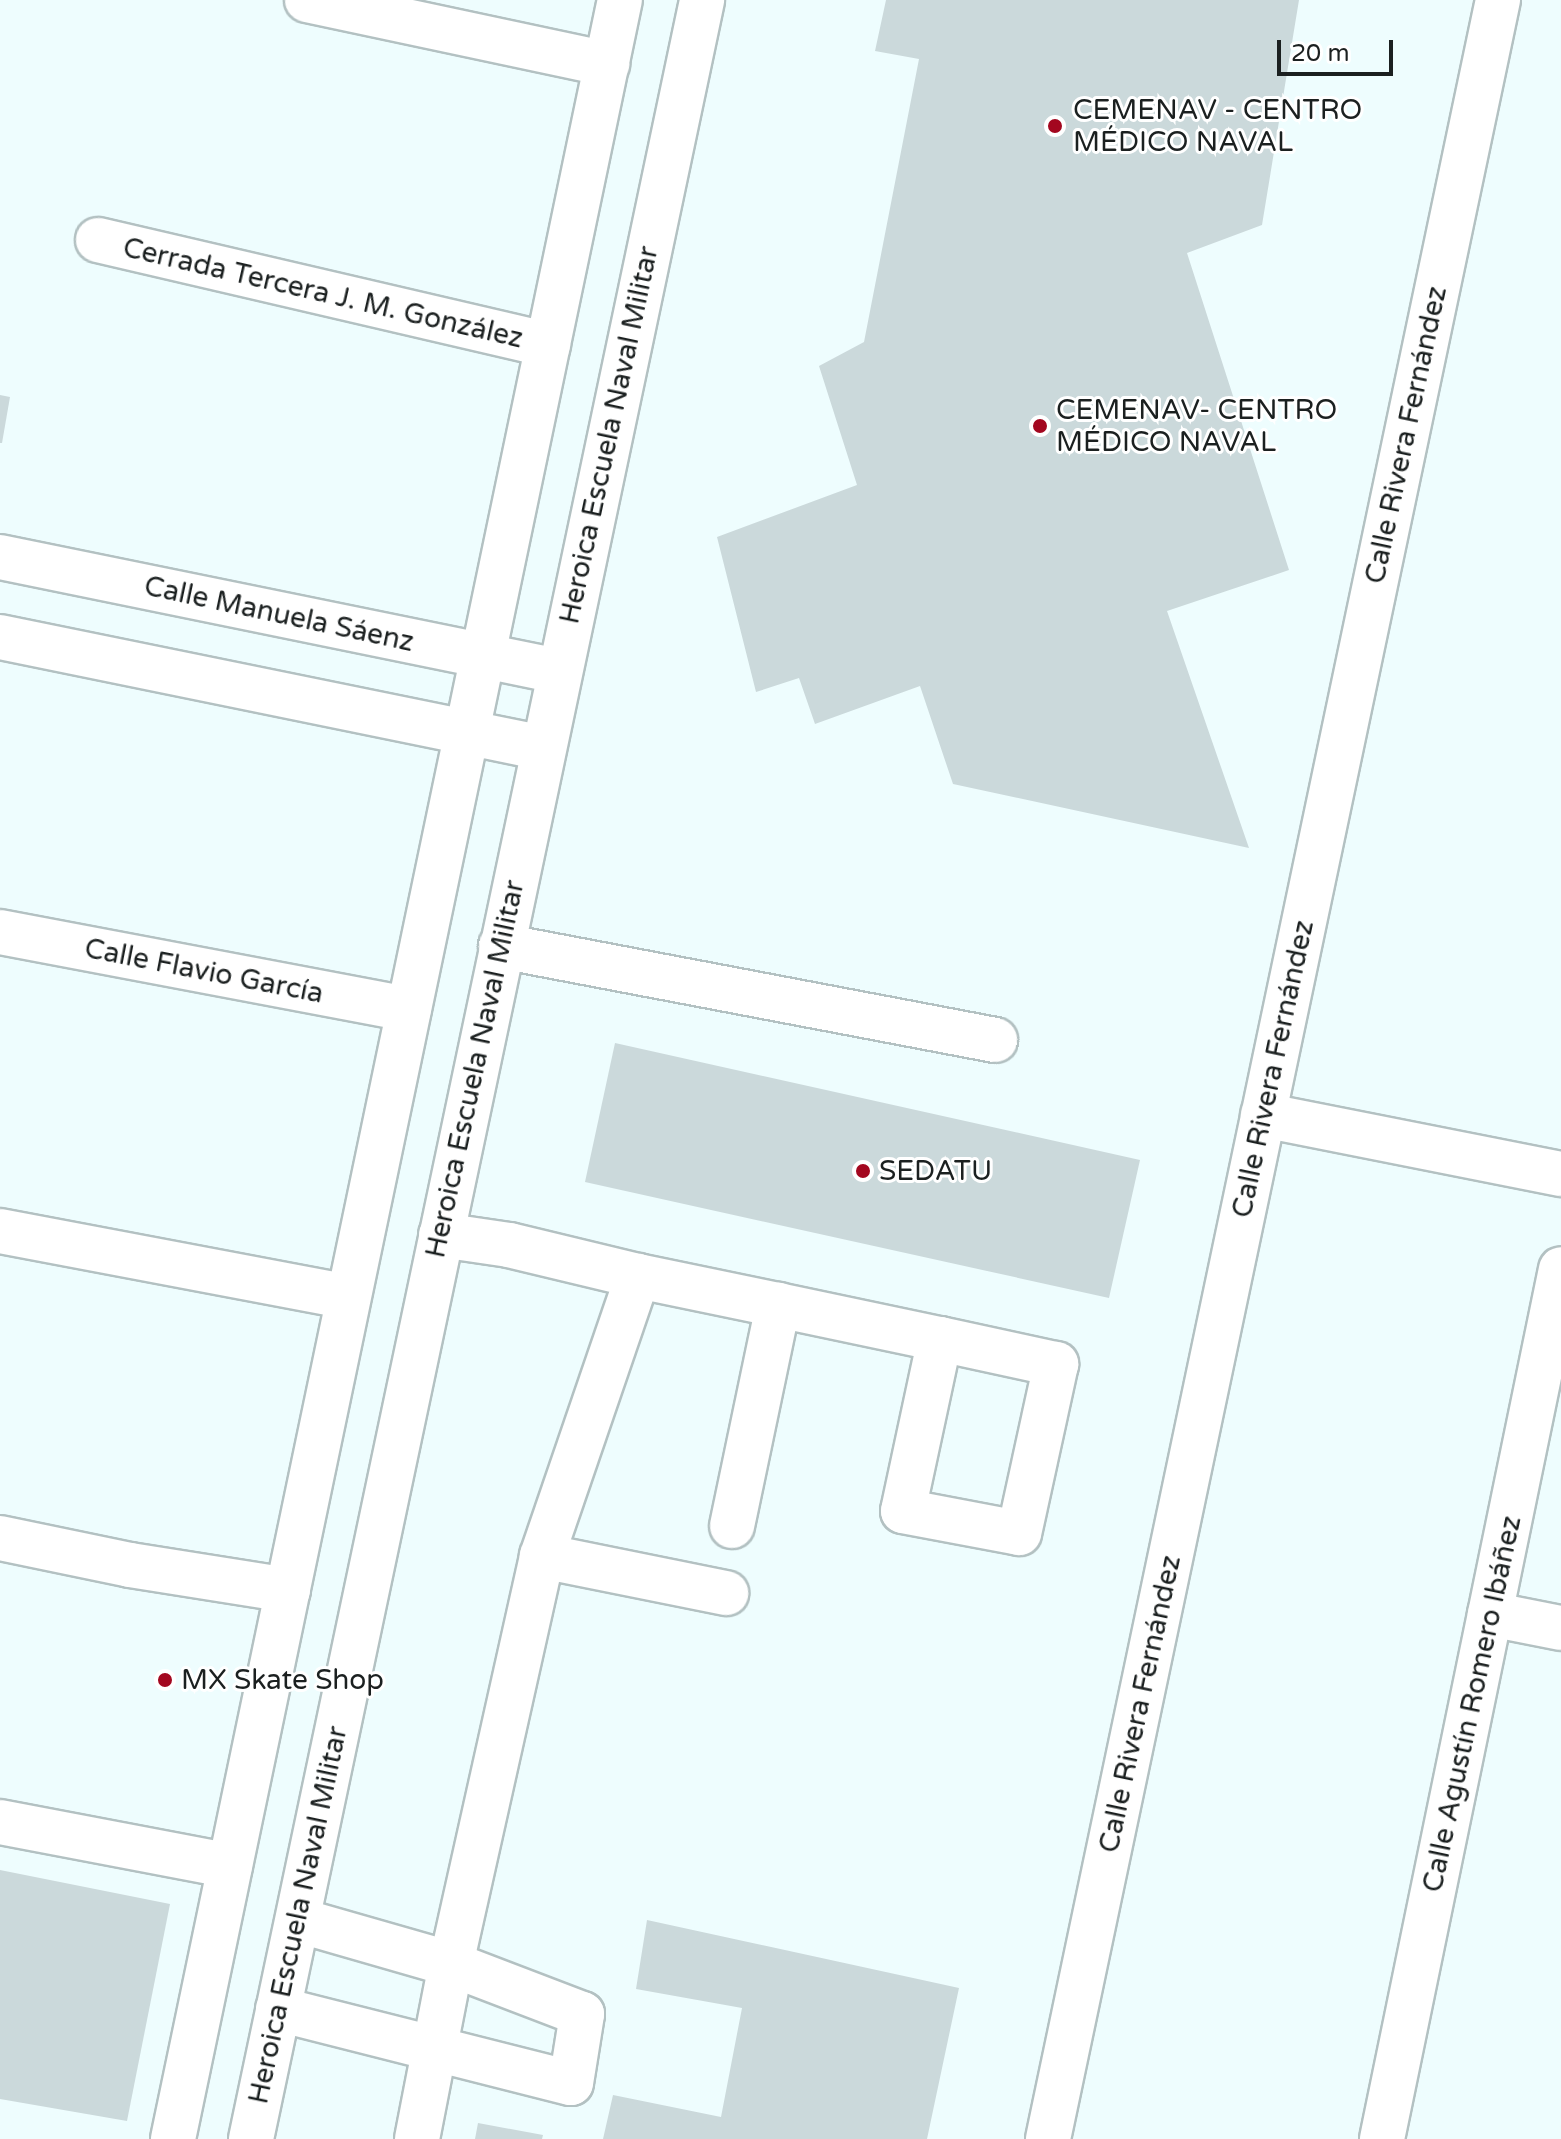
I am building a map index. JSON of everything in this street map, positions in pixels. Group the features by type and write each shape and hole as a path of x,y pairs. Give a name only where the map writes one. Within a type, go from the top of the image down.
{"street":[{"path":"307,0 607,64"},
{"path":"173,2139 620,0"},
{"name":"Heroica Escuela Naval Militar","path":"251,2139 558,671 702,0"},
{"name":"Calle Rivera Fernández","path":"1048,2139 1498,0"},
{"name":"Cerrada Tercera J. M. González","path":"98,240 548,345"},
{"name":"Calle Manuela Sáenz","path":"0,557 558,671"},
{"path":"0,637 543,748"},
{"name":"Calle Flavio García","path":"0,932 409,1009"},
{"path":"501,946 995,1040"},
{"path":"1263,1115 1561,1174"},
{"path":"0,1231 348,1297"},
{"path":"441,1235 509,1245 638,1276 940,1339 1056,1364 1019,1533 903,1511 940,1339"},
{"name":"Calle Agustín Romero Ibáñez","path":"1382,2139 1561,1269"},
{"path":"417,2139 437,2051 451,1964 542,1556 638,1276"},
{"path":"732,1526 778,1305"},
{"path":"0,1538 130,1565 288,1590"},
{"path":"542,1556 726,1593"},
{"path":"1490,1614 1561,1628"},
{"path":"0,1822 230,1866"},
{"path":"278,2009 571,2083 582,2014 451,1964 298,1920"}],"building":[{"name":"CEMENAV- CENTRO MÉDICO NAVAL","path":"886,0 1299,0 1262,225 1187,253 1289,570 1167,611 1249,848 953,784 920,686 815,724 799,678 756,692 717,537 857,485 819,366 864,342 919,59 875,51"},
{"path":"0,395 10,397 2,443 0,443"},
{"name":"SEDATU","path":"615,1043 1140,1160 1109,1298 585,1182"},
{"path":"0,1870 170,1904 127,2121 0,2099"},
{"path":"647,1920 959,1988 927,2139 603,2139 613,2095 721,2117 742,2008 636,1989"},
{"path":"478,2123 543,2135 542,2139 475,2139"}],"place":[{"name":"CEMENAV - CENTRO MÉDICO NAVAL","path":"1055,126"},
{"name":"CEMENAV- CENTRO MÉDICO NAVAL","path":"1040,426"},
{"name":"SEDATU","path":"863,1171"},
{"name":"MX Skate Shop","path":"165,1680"}]}
